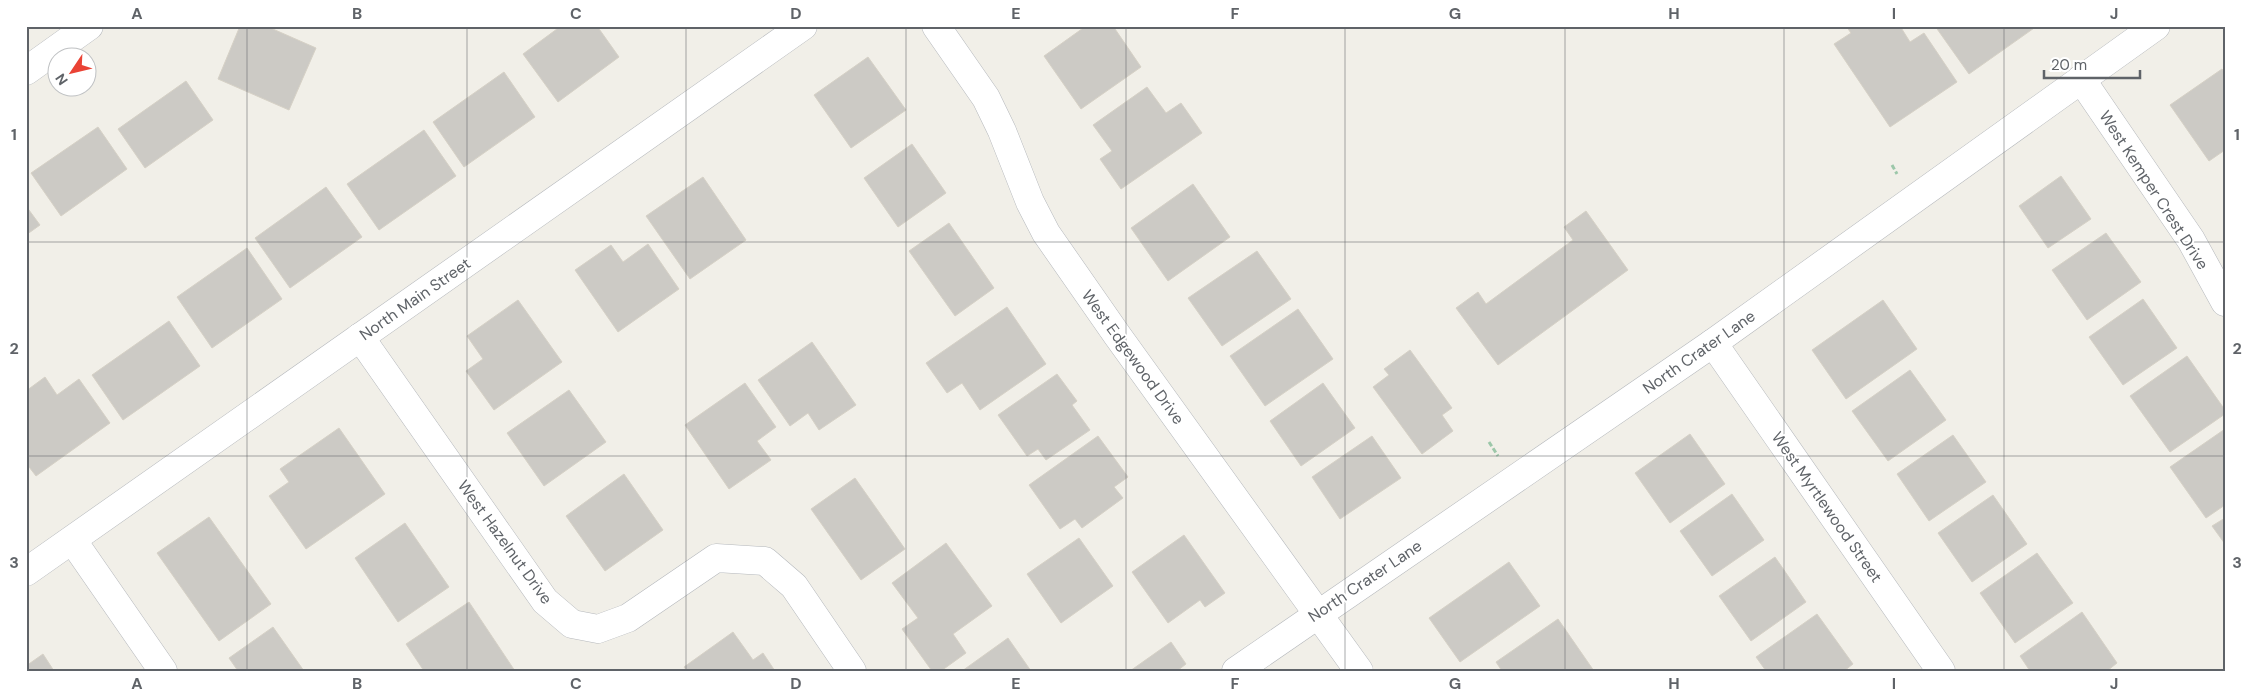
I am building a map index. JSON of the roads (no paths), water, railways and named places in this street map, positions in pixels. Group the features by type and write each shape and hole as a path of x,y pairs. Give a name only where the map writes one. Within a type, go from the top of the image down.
{"street":[{"path":"26,71 89,26"},
{"name":"North Main Street","path":"26,572 803,26"},
{"name":"West Edgewood Drive","path":"936,26 986,98 1002,130 1030,202 1046,233 1117,335 1359,671"},
{"name":"North Crater Lane","path":"1236,671 1714,344 2156,26"},
{"name":"West Kemper Crest Drive","path":"2082,79 2191,240 2225,302"},
{"name":"West Hazelnut Drive","path":"360,337 545,601 572,624 598,629 628,618 716,558 765,561 794,586 852,671"},
{"name":"West Myrtlewood Street","path":"1714,344 1941,671"},
{"path":"72,541 163,671"}]}
